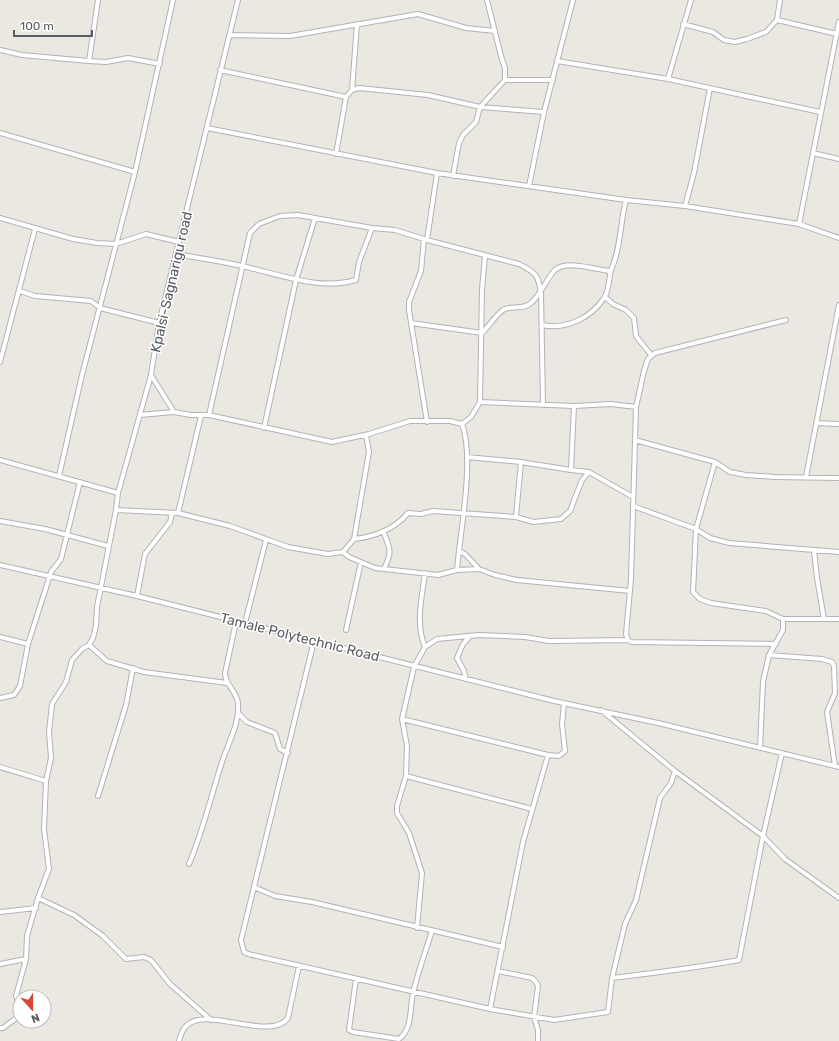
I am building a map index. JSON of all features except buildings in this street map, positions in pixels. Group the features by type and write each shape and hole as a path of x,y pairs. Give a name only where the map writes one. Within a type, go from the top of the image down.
{"street":[{"path":"89,61 98,0"},
{"path":"59,476 82,375 135,172 173,0"},
{"name":"Kpalsi-Sagnarigu road","path":"89,645 93,638 96,626 97,607 118,493 151,375 159,323 238,0"},
{"path":"453,176 459,143 463,135 476,122 480,107 505,80 505,68 487,0"},
{"path":"529,186 544,112 573,0"},
{"path":"668,79 691,0"},
{"path":"683,24 703,28 713,32 724,40 735,42 756,37 766,32 776,20 780,0"},
{"path":"230,35 290,36 418,14 466,28 495,31"},
{"path":"776,20 837,34"},
{"path":"800,224 814,153 820,112 839,22"},
{"path":"352,90 357,24"},
{"path":"0,50 22,54 89,61 106,62 128,58 160,64"},
{"path":"557,60 668,79 820,112"},
{"path":"220,70 346,97"},
{"path":"505,80 553,80"},
{"path":"336,154 346,97 352,90 359,88 428,94 480,107 544,112"},
{"path":"685,206 697,158 710,88"},
{"path":"207,128 453,176 626,200 685,206 800,224 839,238"},
{"path":"0,133 135,172"},
{"path":"814,153 839,159"},
{"path":"428,422 411,323 409,302 421,271 437,173"},
{"path":"542,325 553,327 579,320 590,314 605,297 611,270 620,242 620,222 626,200"},
{"path":"209,415 250,233 259,224 280,216 298,215 372,228 395,230 425,240 519,264 532,270 538,276 541,293 543,405"},
{"path":"0,218 35,229 97,244 116,244 146,234 179,242"},
{"path":"264,428 296,280 315,218"},
{"path":"176,254 243,266 296,280 331,284 346,283 356,280 359,262 372,228"},
{"path":"0,362 20,291 35,229"},
{"path":"462,424 471,417 480,402 485,256"},
{"path":"482,333 503,310 526,306 541,293 555,270 566,265 611,270"},
{"path":"20,291 35,296 91,301 100,308 159,323"},
{"path":"605,297 613,304 626,310 634,318 636,336 650,355"},
{"path":"806,477 839,305"},
{"path":"650,355 786,320"},
{"path":"411,323 482,333"},
{"path":"628,640 626,634 630,591 636,407 644,371 650,355"},
{"path":"151,375 174,412"},
{"path":"480,402 574,406 611,404 636,407"},
{"path":"571,470 574,406"},
{"path":"140,415 174,412 201,416 209,415 332,442 366,435 410,422 450,421 462,424"},
{"path":"178,513 201,416"},
{"path":"816,423 839,424"},
{"path":"457,570 467,457 467,437 462,424"},
{"path":"343,552 354,539 369,452 366,435"},
{"path":"635,440 716,462 730,472 746,475 839,478"},
{"path":"467,457 521,462 589,472 633,498"},
{"path":"0,460 118,493"},
{"path":"516,516 521,462"},
{"path":"716,462 696,529 693,592 700,599 711,603 766,611 783,619 839,619"},
{"path":"354,539 368,538 383,531 402,520 408,513 421,514 433,511 516,516 534,522 561,519 570,511 582,480 589,472"},
{"path":"0,698 14,695 20,686 28,644 52,570 61,559 80,482"},
{"path":"633,506 696,529 710,538 729,543 839,552"},
{"path":"116,510 178,513 230,526 288,547 328,554 343,552 375,568 444,574 457,570 479,569 495,575 517,580 630,591"},
{"path":"137,596 145,554 170,522 172,513"},
{"path":"0,521 45,529 108,546"},
{"path":"383,531 389,543 391,554 384,569"},
{"path":"245,623 266,540"},
{"path":"814,550 824,619"},
{"path":"459,551 465,554 479,569"},
{"path":"346,630 361,562"},
{"name":"Tamale Polytechnic Road","path":"0,565 137,596 564,704 601,710 837,767"},
{"path":"425,573 419,624 421,639 425,647"},
{"path":"760,748 763,682 769,655 783,630 783,619"},
{"path":"189,864 198,843 222,760 233,734 238,713 236,694 227,684 225,673 236,622"},
{"path":"417,928 422,873 409,833 397,813 397,806 406,776 407,746 402,719 414,667 425,647 437,639 470,636 525,637 549,641 628,640 631,642 776,644"},
{"path":"466,679 464,671 457,658 463,644 470,636"},
{"path":"0,637 28,644"},
{"path":"314,641 288,753 241,940 244,952 248,954 534,1017 554,1020 608,1012 612,978 625,924 636,900 642,880 660,798 671,783 675,771"},
{"path":"0,1028 3,1028 19,1016 20,1009 16,996 26,959 27,936 38,898 49,869 44,829 46,781 51,758 48,732 52,704 66,682 72,660 82,649 89,645 107,661 144,672 227,684"},
{"path":"769,655 822,659 832,662 834,666 835,693 828,712 837,767"},
{"path":"98,796 126,705 132,668"},
{"path":"402,719 548,755 559,756 565,751 562,724 564,704"},
{"path":"601,710 675,771 763,836 785,859 839,898"},
{"path":"238,713 247,722 275,733 280,749 288,753"},
{"path":"612,978 641,973 676,971 716,962 739,960 763,836 782,753"},
{"path":"490,1008 522,842 548,755"},
{"path":"0,767 46,781"},
{"path":"406,776 532,809"},
{"path":"254,887 275,896 312,902 502,947"},
{"path":"38,898 74,915 103,936 126,959 144,957 151,960 170,984 211,1020"},
{"path":"0,912 36,908"},
{"path":"356,979 349,1030 353,1032 399,1039 411,1018 413,991 432,931"},
{"path":"0,964 26,959"},
{"path":"179,1041 183,1030 189,1023 203,1019 272,1027 286,1022 299,966"},
{"path":"498,972 532,978 536,982 538,986 534,1017 538,1030 538,1041"}]}
